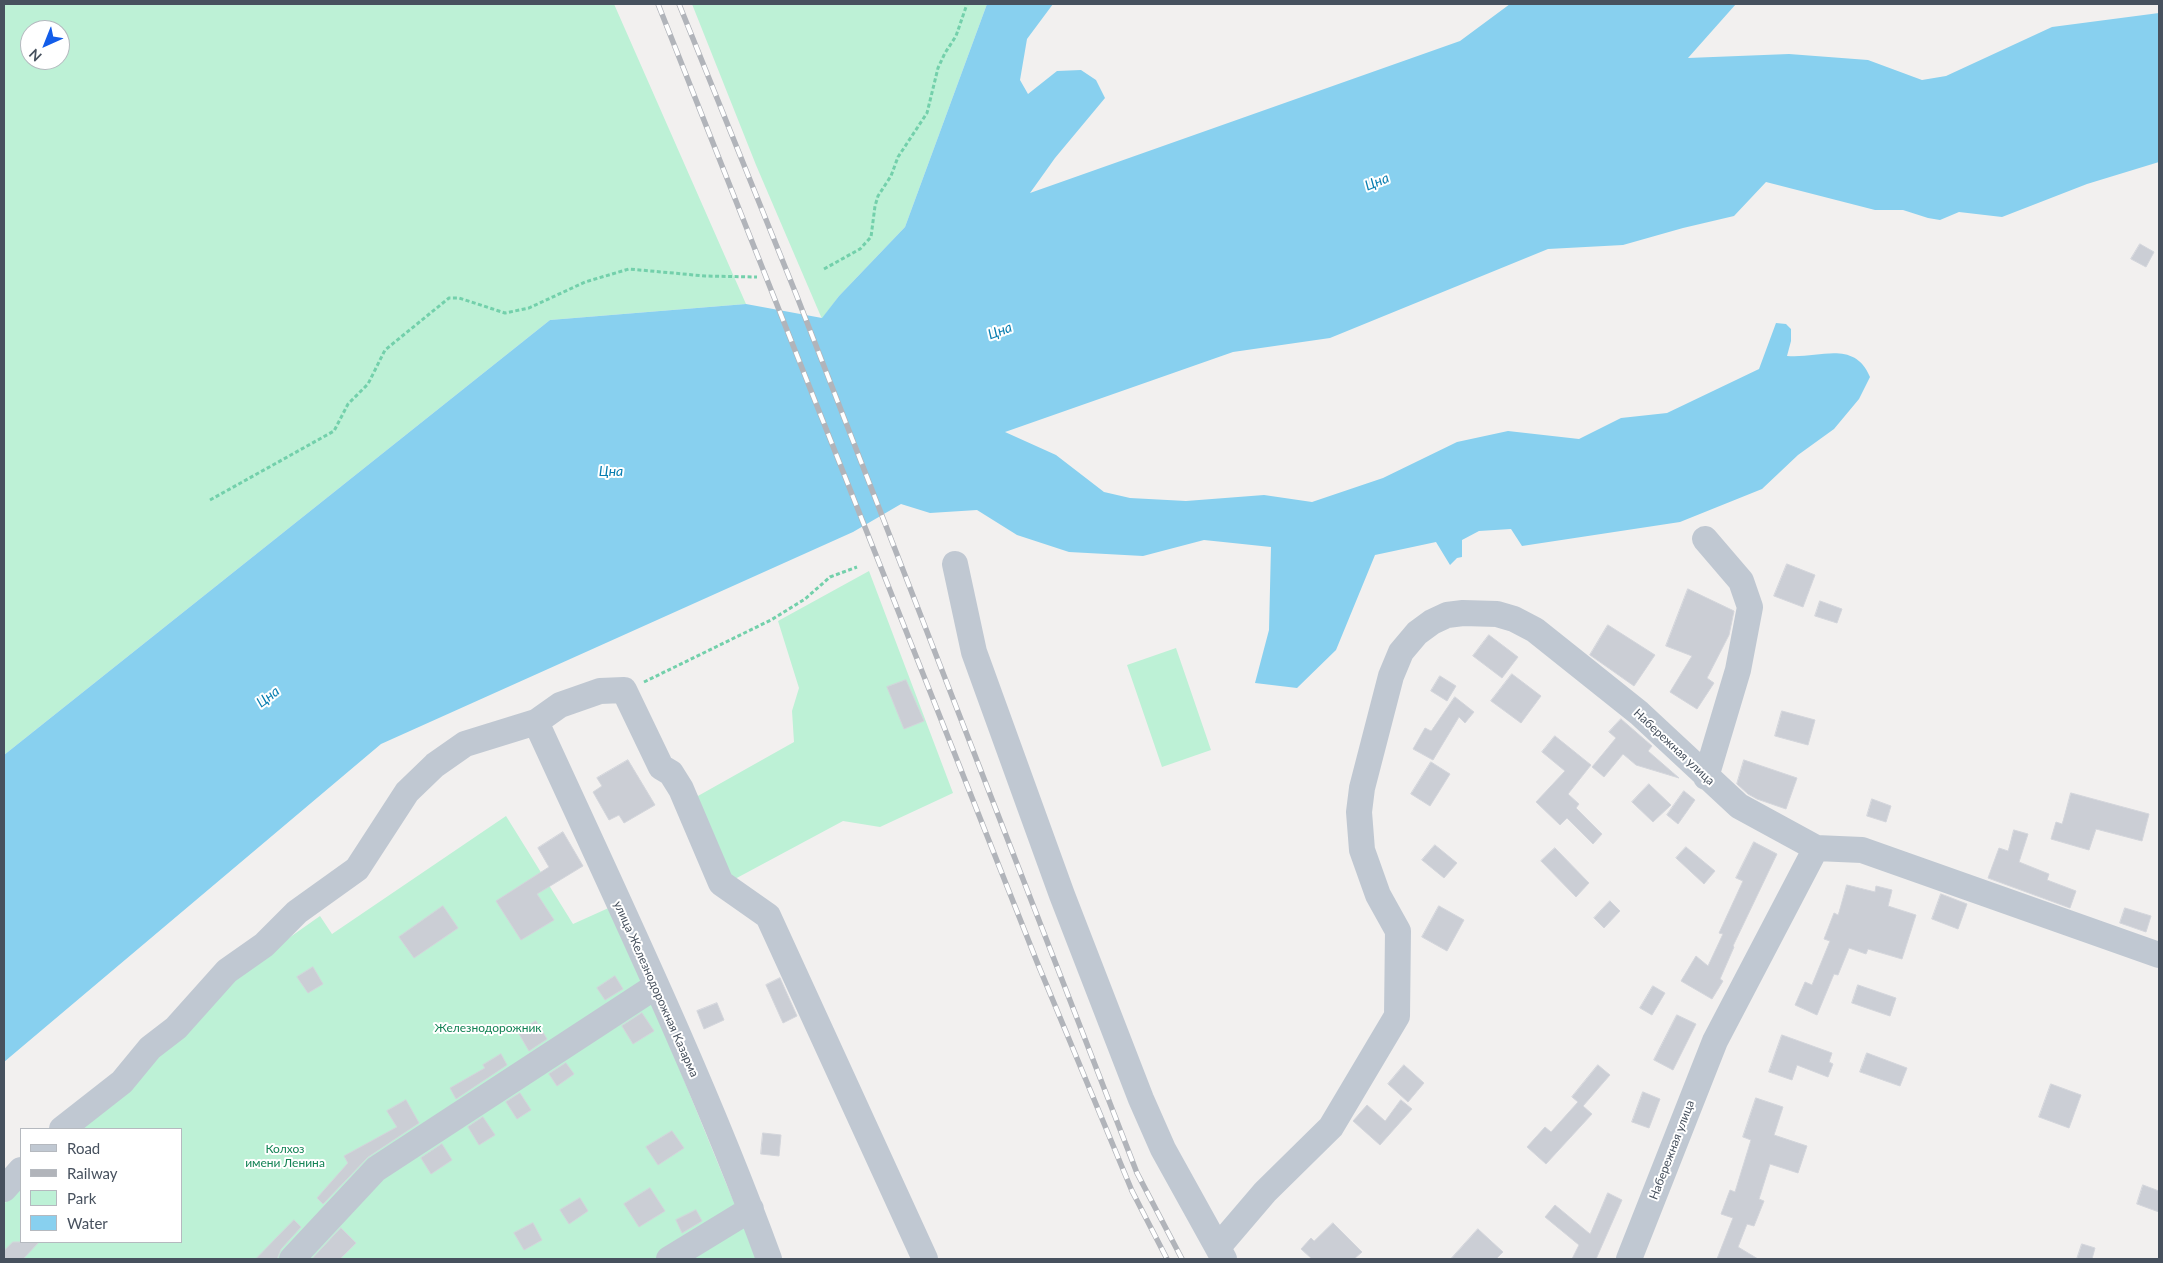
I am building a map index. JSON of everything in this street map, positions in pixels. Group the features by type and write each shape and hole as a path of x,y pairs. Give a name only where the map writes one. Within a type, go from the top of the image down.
{"street":[{"path":"1705,539 1741,581 1750,607 1738,670 1706,777"},
{"path":"955,564 974,652 1062,895 1141,1099 1163,1149 1221,1253"},
{"name":"Набережная улица","path":"1221,1253 1265,1192 1331,1127 1397,1016 1398,931 1378,895 1362,850 1359,812 1362,788 1391,676 1401,652 1417,633 1432,622 1447,615 1463,613 1498,614 1514,619 1535,630 1639,713 1739,806 1816,848 1715,1041 1630,1259"},
{"path":"63,1128 122,1082 150,1048 176,1028 226,972 264,944 297,912 357,869 407,792 435,765 465,744 536,722 560,705 600,691 624,690 662,767 671,774 681,789 721,883 768,916 925,1259"},
{"name":"улица Железнодорожная Казарма","path":"536,722 656,986 770,1259"},
{"path":"1816,848 1862,850 2159,955"},
{"path":"292,1259 376,1169 656,986"},
{"path":"4,1189 20,1171"},
{"path":"669,1259 751,1210"}],"path":[{"path":"824,268 860,249 870,237 878,196 891,176 898,157 927,113 938,68 956,36 967,4"},
{"path":"210,500 334,431 348,404 368,384 385,350 449,298 459,298 505,313 529,308 585,282 630,269 705,276 757,277"},
{"path":"624,690 771,620 805,599 830,577 857,567"}],"green space":[{"path":"4,4 614,4 746,304 550,320 4,755"},
{"path":"692,4 987,4 905,227 839,296 822,319 756,165"},
{"path":"869,571 953,793 880,827 843,821 733,880 689,801 794,742 792,711 799,688 778,621"},
{"path":"1176,648 1211,750 1162,767 1127,665"},
{"path":"506,816 573,924 613,906 757,1259 4,1259 4,1204 20,1185 20,1243 182,1243 182,1128 77,1128 205,1005 276,947 320,916 332,934"}],"water":[{"name":"Цна","path":"987,4 1053,4 1027,39 1020,80 1028,94 1057,71 1081,70 1096,80 1105,98 1055,158 1030,193 1460,41 1510,4 1736,4 1688,58 1789,54 1868,60 1922,80 1946,76 2052,27 2159,13 2159,162 2087,184 2002,217 1959,212 1940,220 1903,210 1875,210 1766,182 1734,216 1623,245 1548,249 1330,338 1233,352 1005,432 1056,455 1104,492 1130,498 1186,501 1264,495 1312,502 1383,478 1457,442 1508,431 1579,439 1621,418 1667,413 1759,369 1776,323 1786,324 1791,329 1791,341 1787,356 1845,354 1855,358 1863,365 1870,377 1859,399 1834,429 1798,455 1762,489 1680,522 1522,546 1511,529 1479,531 1462,540 1462,557 1457,558 1450,565 1436,542 1375,555 1336,650 1297,688 1255,683 1269,630 1271,547 1204,540 1143,556 1069,552 1017,535 977,510 930,513 901,504 853,532 381,744 4,1062 4,755 550,320 746,304 822,318 839,296 905,227"}],"building":[{"path":"2140,244 2154,252 2146,267 2131,259"},
{"path":"1787,564 1815,575 1803,607 1774,596"},
{"path":"1688,589 1734,611 1729,635 1707,678 1714,683 1697,709 1670,692 1692,656 1666,646"},
{"path":"1820,601 1842,609 1837,623 1815,616"},
{"path":"1608,625 1655,655 1634,686 1590,655"},
{"path":"1489,635 1518,657 1502,678 1473,656"},
{"path":"1512,674 1541,696 1521,723 1491,701"},
{"path":"1440,676 1456,686 1447,701 1431,691"},
{"path":"906,680 924,721 904,729 887,687"},
{"path":"1455,697 1474,712 1465,723 1459,717 1433,760 1413,749 1425,728 1431,731"},
{"path":"1782,711 1815,720 1808,745 1775,736"},
{"path":"1621,719 1652,746 1648,751 1679,778 1636,765 1623,754 1604,777 1592,767 1616,738 1609,732"},
{"path":"1555,736 1591,765 1568,794 1579,804 1576,808 1602,834 1593,844 1567,818 1560,825 1536,802 1565,771 1542,752"},
{"path":"628,760 655,805 624,823 619,815 609,820 593,792 602,786 597,778"},
{"path":"1744,760 1797,778 1786,809 1757,799 1737,784"},
{"path":"1431,762 1450,774 1430,806 1411,794"},
{"path":"1649,784 1671,805 1653,822 1632,802"},
{"path":"1684,791 1695,800 1678,824 1667,815"},
{"path":"2071,793 2149,814 2142,841 2096,829 2089,850 2051,839 2056,822 2062,824"},
{"path":"1872,799 1891,806 1886,822 1867,816"},
{"path":"2014,830 2028,834 2019,862 2049,874 2047,880 2076,891 2070,908 1988,878 1999,848 2008,851"},
{"path":"563,832 583,866 537,894 554,920 521,940 496,901 549,867 538,848"},
{"path":"1754,842 1777,854 1733,946 1720,979 1723,981 1712,999 1681,981 1696,956 1708,966 1723,934 1719,933 1743,881 1736,878"},
{"path":"1435,845 1457,863 1444,878 1422,860"},
{"path":"1686,847 1715,871 1704,884 1676,858"},
{"path":"1555,848 1589,883 1576,897 1541,861"},
{"path":"1847,885 1875,892 1876,886 1892,890 1888,906 1916,915 1902,959 1868,949 1866,954 1849,948 1838,975 1834,974 1817,1015 1795,1005 1805,982 1812,985 1830,941 1824,939 1834,913 1838,915"},
{"path":"1941,894 1967,904 1958,929 1932,919"},
{"path":"1610,901 1620,911 1604,928 1594,918"},
{"path":"443,906 458,928 414,958 399,937"},
{"path":"1439,906 1464,920 1447,951 1422,937"},
{"path":"2125,908 2151,916 2146,932 2120,923"},
{"path":"313,967 323,984 308,993 297,977"},
{"path":"615,976 623,989 605,1000 597,988"},
{"path":"780,978 797,1016 783,1023 766,985"},
{"path":"1858,985 1896,998 1890,1016 1852,1003"},
{"path":"1653,986 1665,993 1652,1015 1640,1008"},
{"path":"717,1003 724,1020 704,1029 697,1011"},
{"path":"642,1013 654,1031 633,1044 622,1026"},
{"path":"1677,1015 1696,1024 1673,1070 1654,1060"},
{"path":"536,1021 547,1039 529,1051 518,1032"},
{"path":"1782,1035 1832,1053 1829,1062 1833,1064 1828,1077 1797,1065 1792,1080 1769,1072"},
{"path":"1867,1053 1907,1068 1900,1086 1860,1072"},
{"path":"501,1054 507,1065 456,1099 450,1088 485,1068 483,1065"},
{"path":"566,1063 574,1074 557,1086 549,1074"},
{"path":"1404,1065 1424,1083 1408,1102 1388,1084"},
{"path":"1598,1065 1610,1075 1583,1106 1592,1114 1546,1164 1527,1147 1545,1127 1551,1132 1578,1102 1572,1097"},
{"path":"2051,1084 2081,1095 2069,1128 2039,1117"},
{"path":"1643,1092 1660,1099 1649,1128 1632,1122"},
{"path":"520,1093 531,1110 517,1119 506,1102"},
{"path":"1756,1098 1783,1107 1774,1135 1807,1146 1798,1173 1770,1164 1759,1199 1764,1201 1754,1226 1747,1224 1738,1247 1758,1259 1717,1259 1733,1218 1721,1214 1730,1190 1735,1192 1751,1140 1743,1137"},
{"path":"406,1100 419,1123 368,1157 323,1204 317,1198 348,1163 344,1156 397,1127 387,1111"},
{"path":"1401,1100 1412,1109 1380,1145 1353,1121 1367,1105 1385,1121"},
{"path":"483,1117 495,1135 479,1145 468,1127"},
{"path":"672,1131 684,1148 658,1165 646,1147"},
{"path":"763,1133 781,1135 779,1156 761,1154"},
{"path":"442,1144 452,1160 431,1174 421,1158"},
{"path":"2143,1185 2159,1191 2159,1212 2137,1204"},
{"path":"650,1188 665,1211 639,1227 624,1204"},
{"path":"1608,1193 1622,1200 1596,1259 1572,1259 1579,1245 1545,1217 1555,1205 1590,1234"},
{"path":"580,1198 588,1211 569,1224 560,1210"},
{"path":"696,1210 702,1221 682,1233 676,1220"},
{"path":"294,1220 301,1227 281,1249 277,1259 256,1259"},
{"path":"533,1223 542,1240 524,1250 514,1233"},
{"path":"1333,1223 1362,1252 1354,1259 1312,1259 1301,1249 1311,1238 1314,1241"},
{"path":"341,1228 356,1243 340,1259 312,1259"},
{"path":"1478,1229 1503,1252 1496,1259 1451,1259"},
{"path":"13,1242 38,1243 23,1259 4,1259 4,1251"},
{"path":"2082,1244 2095,1248 2092,1259 2077,1259"}],"railway":[{"path":"658,4 1037,962 1132,1191 1167,1259"},
{"path":"679,4 796,294 1137,1173 1182,1259"}],"park label":[{"name":"Железнодорожник","path":"488,1028"},
{"name":"Колхоз имени Ленина","path":"285,1156"}]}
